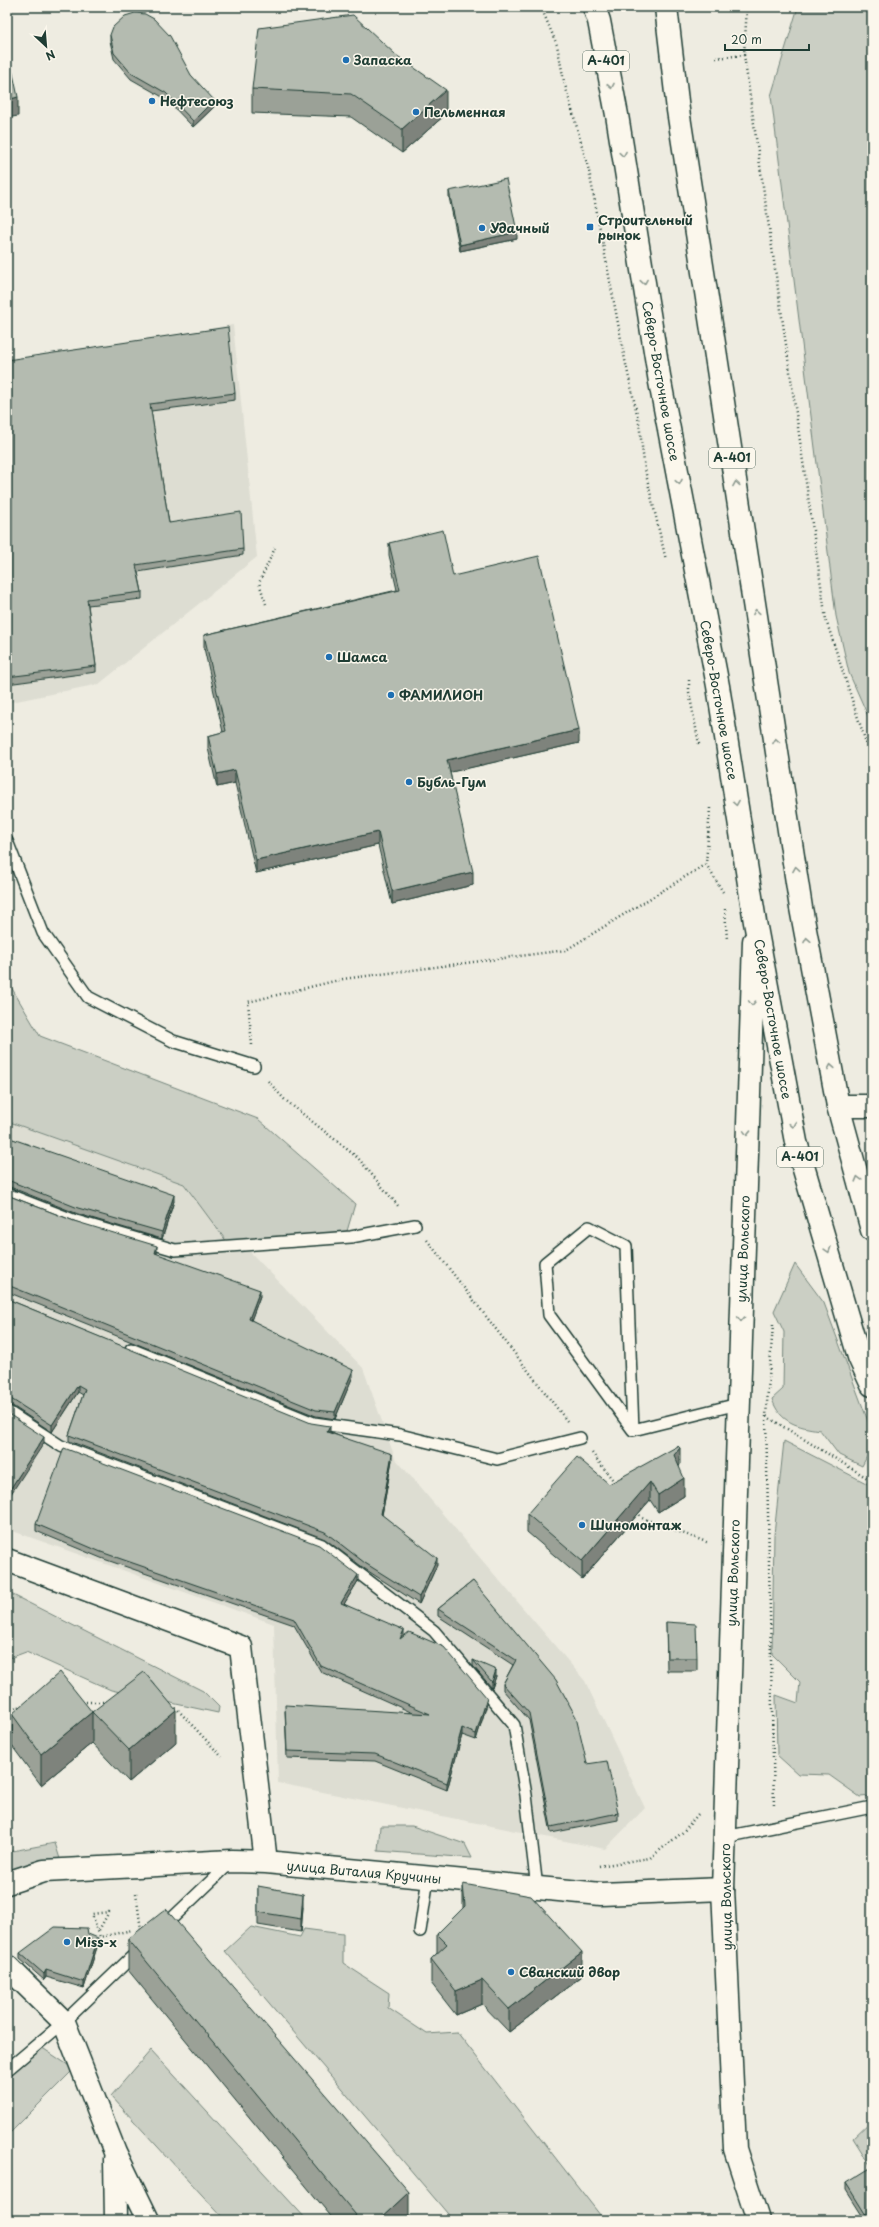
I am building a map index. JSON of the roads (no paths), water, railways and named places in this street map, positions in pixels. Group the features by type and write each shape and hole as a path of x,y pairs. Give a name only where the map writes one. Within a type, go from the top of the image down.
{"main road":[{"name":"Северо-Восточное шоссе","path":"594,7 599,21 617,115 662,389 718,686 755,922 796,1142 859,1356 872,1385"},
{"name":"А-401","path":"666,7 678,110 799,892 838,1106 872,1230"},
{"name":"улица Вольского","path":"755,922 723,1889 735,2149 758,2220"},
{"path":"838,1106 872,1106"},
{"path":"7,1560 241,1647 266,1862"},
{"name":"улица Виталия Кручины","path":"7,1883 44,1871 232,1861 266,1862 601,1894 723,1889"},
{"path":"7,1966 64,2022 115,2152 148,2220"},
{"path":"115,2152 116,2220"}],"lane":[{"path":"7,842 43,933 88,997 174,1040 254,1066"},
{"path":"7,1194 76,1221 175,1250 351,1237 415,1225"},
{"path":"589,1227 626,1246 633,1430 549,1315 545,1263 589,1227"},
{"path":"122,1346 314,1423 400,1436 497,1459 580,1438"},
{"path":"633,1430 738,1404"},
{"path":"7,1411 61,1446 322,1545 434,1631 514,1725 526,1795 537,1888"},
{"path":"725,1837 872,1807"},
{"path":"7,2070 64,2022 147,1937 232,1861"},
{"path":"420,1931 428,1878"}],"place":[{"name":"Запаска","path":"346,60"},
{"name":"Нефтесоюз","path":"152,101"},
{"name":"Пельменная","path":"416,112"},
{"name":"Строительный рынок","path":"590,227"},
{"name":"Удачный","path":"482,228"},
{"name":"Шамса","path":"329,657"},
{"name":"ФАМИЛИОН","path":"391,695"},
{"name":"Бубль-Гум","path":"409,782"},
{"name":"Шиномонтаж","path":"582,1525"},
{"name":"Miss-x","path":"67,1942"},
{"name":"Сванский двор","path":"511,1972"}]}
